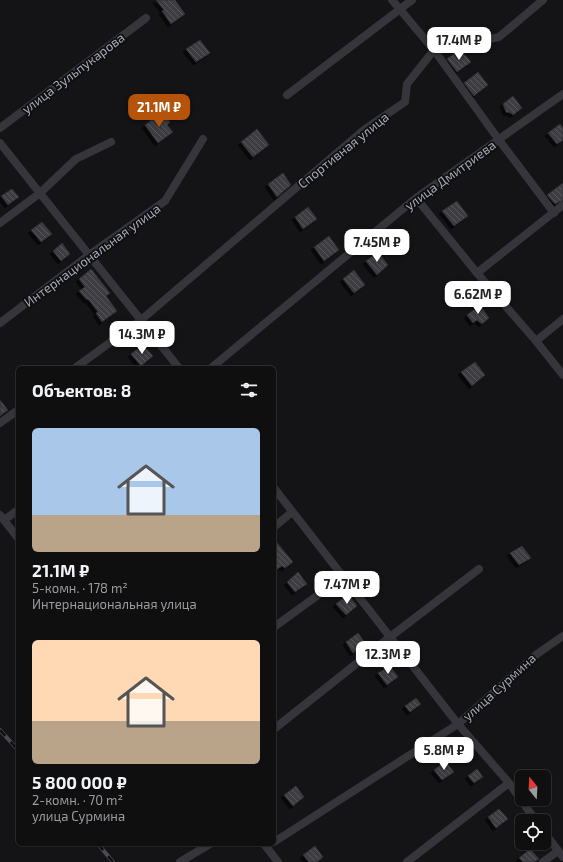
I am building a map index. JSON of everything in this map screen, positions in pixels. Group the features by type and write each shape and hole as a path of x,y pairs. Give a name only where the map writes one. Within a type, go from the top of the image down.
{"street":[{"path":"392,0 434,50 554,213"},
{"path":"287,95 412,0"},
{"path":"434,50 499,37 543,0"},
{"name":"улица Зульпукарова","path":"0,128 146,18"},
{"name":"Спортивная улица","path":"78,366 140,320 366,129 405,102 407,84 434,50"},
{"name":"улица Дмитриева","path":"213,366 416,198 563,94"},
{"name":"Интернациональная улица","path":"0,324 89,255 165,201 204,139"},
{"path":"0,223 40,193 76,159 111,142"},
{"path":"0,143 177,366"},
{"path":"416,198 477,273 536,340 563,374"},
{"path":"477,273 563,205"},
{"path":"536,340 563,319"},
{"path":"0,423 16,411"},
{"path":"276,491 458,724 508,783 531,814"},
{"path":"16,511 2,518 16,536"},
{"path":"276,525 292,512"},
{"path":"276,727 390,637 479,570"},
{"path":"276,626 342,576"},
{"name":"улица Сурмина","path":"276,840 458,724 537,654 563,636"},
{"path":"407,862 508,783"},
{"path":"543,862 560,854 551,842"},
{"path":"180,862 207,846"},
{"path":"270,846 278,862"}],"building":[{"path":"156,0 175,0 185,14 171,24 162,11 164,10"},
{"path":"200,40 210,53 196,62 186,49"},
{"path":"461,50 471,62 457,72 447,59 457,51"},
{"path":"478,72 488,85 474,96 464,83"},
{"path":"513,96 522,108 513,115 506,112 503,104"},
{"path":"162,112 170,122 167,125 173,132 158,143 145,125"},
{"path":"560,124 563,128 563,140 557,144 548,133"},
{"path":"257,129 269,145 253,157 241,142"},
{"path":"283,173 291,185 277,197 268,184"},
{"path":"563,183 563,200 555,204 547,195"},
{"path":"12,189 19,197 8,205 1,196"},
{"path":"457,201 468,216 454,226 442,211"},
{"path":"308,207 317,219 303,229 295,217"},
{"path":"42,222 52,234 41,242 31,230"},
{"path":"329,236 339,250 324,261 314,247"},
{"path":"62,243 70,254 61,261 53,251"},
{"path":"378,252 388,265 377,275 366,261"},
{"path":"91,269 110,293 106,296 117,311 102,322 96,313 98,312 88,299 87,300 79,291 85,287 79,279"},
{"path":"354,270 365,285 354,293 343,279"},
{"path":"480,305 489,318 482,324 477,320 473,323 467,315"},
{"path":"143,345 153,356 141,366 131,354"},
{"path":"475,362 485,375 472,386 461,372"},
{"path":"0,400 8,410 0,416"},
{"path":"276,541 293,562 285,568 282,566 276,570"},
{"path":"522,546 531,558 519,565 510,553"},
{"path":"298,572 307,584 295,592 287,582"},
{"path":"348,594 357,606 346,615 336,604"},
{"path":"358,633 366,644 353,653 346,642"},
{"path":"390,666 398,677 387,685 378,673"},
{"path":"416,698 421,704 410,712 405,706"},
{"path":"445,761 454,772 442,780 434,770"},
{"path":"477,769 483,777 474,783 468,776"},
{"path":"296,786 304,797 293,806 284,795"},
{"path":"499,809 508,819 496,828 488,817"},
{"path":"315,846 323,857 317,862 309,862 303,855"},
{"path":"531,850 539,859 534,862 523,862 519,858"}],"railway":[{"path":"0,730 16,748"},
{"path":"100,846 113,862"}]}
